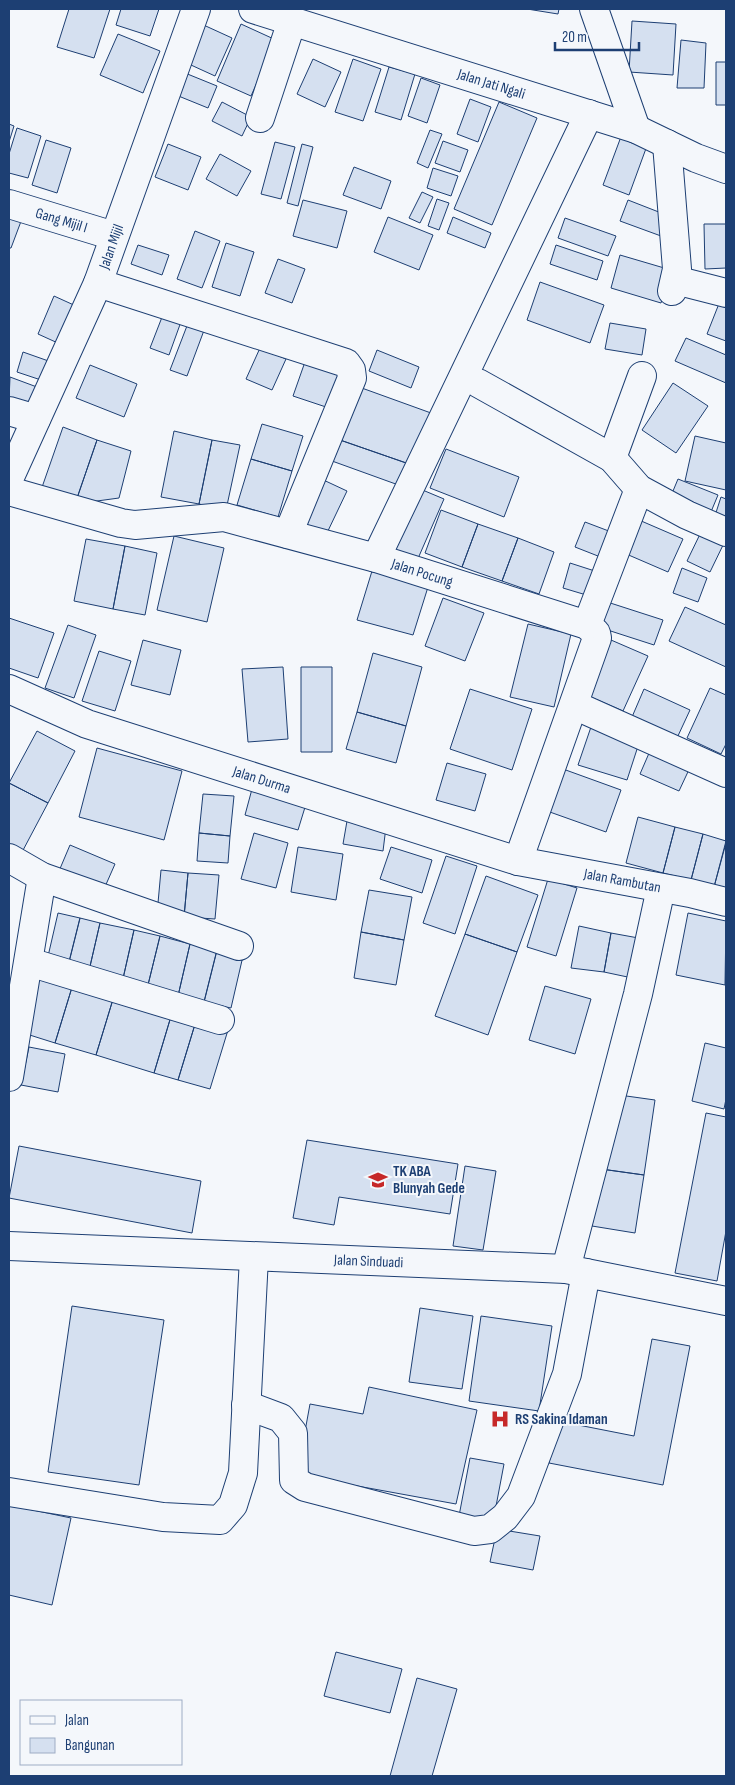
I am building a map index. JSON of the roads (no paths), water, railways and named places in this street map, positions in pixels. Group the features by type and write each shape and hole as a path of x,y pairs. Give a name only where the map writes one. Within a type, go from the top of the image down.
{"street":[{"name":"Jalan Mijil","path":"9,479 98,283 196,9"},
{"name":"Jalan Jati Ngali","path":"253,9 636,129 696,158 725,163"},
{"path":"594,9 636,129"},
{"path":"260,118 292,21"},
{"path":"376,558 588,114"},
{"path":"667,144 677,269 673,286 726,293"},
{"name":"Gang Mijil I","path":"9,204 114,236"},
{"path":"98,283 346,362 351,370 352,378 288,534"},
{"path":"612,458 642,376"},
{"path":"478,383 612,458 639,489 687,515 726,532"},
{"path":"9,411 36,419"},
{"path":"518,861 597,638 596,633 587,625 639,489"},
{"name":"Jalan Pocung","path":"9,492 121,523 135,525 224,516 376,558 587,625"},
{"name":"Jalan Durma","path":"9,689 87,724 518,861"},
{"path":"574,705 726,773"},
{"path":"9,858 42,877 239,946"},
{"name":"Jalan Rambutan","path":"518,861 726,902"},
{"path":"9,1077 42,877"},
{"path":"246,1405 281,1418 293,1433 294,1480 305,1487 474,1531 490,1529 505,1517 521,1496 567,1374 576,1271 661,888"},
{"path":"29,962 220,1020"},
{"name":"Jalan Sinduadi","path":"9,1246 576,1271 726,1301"},
{"path":"9,1492 163,1516 220,1520 233,1505 243,1473 254,1257"}],"place":[{"name":"TK ABA Blunyah Gede","path":"378,1180"},
{"name":"RS Sakina Idaman","path":"500,1419"}]}
